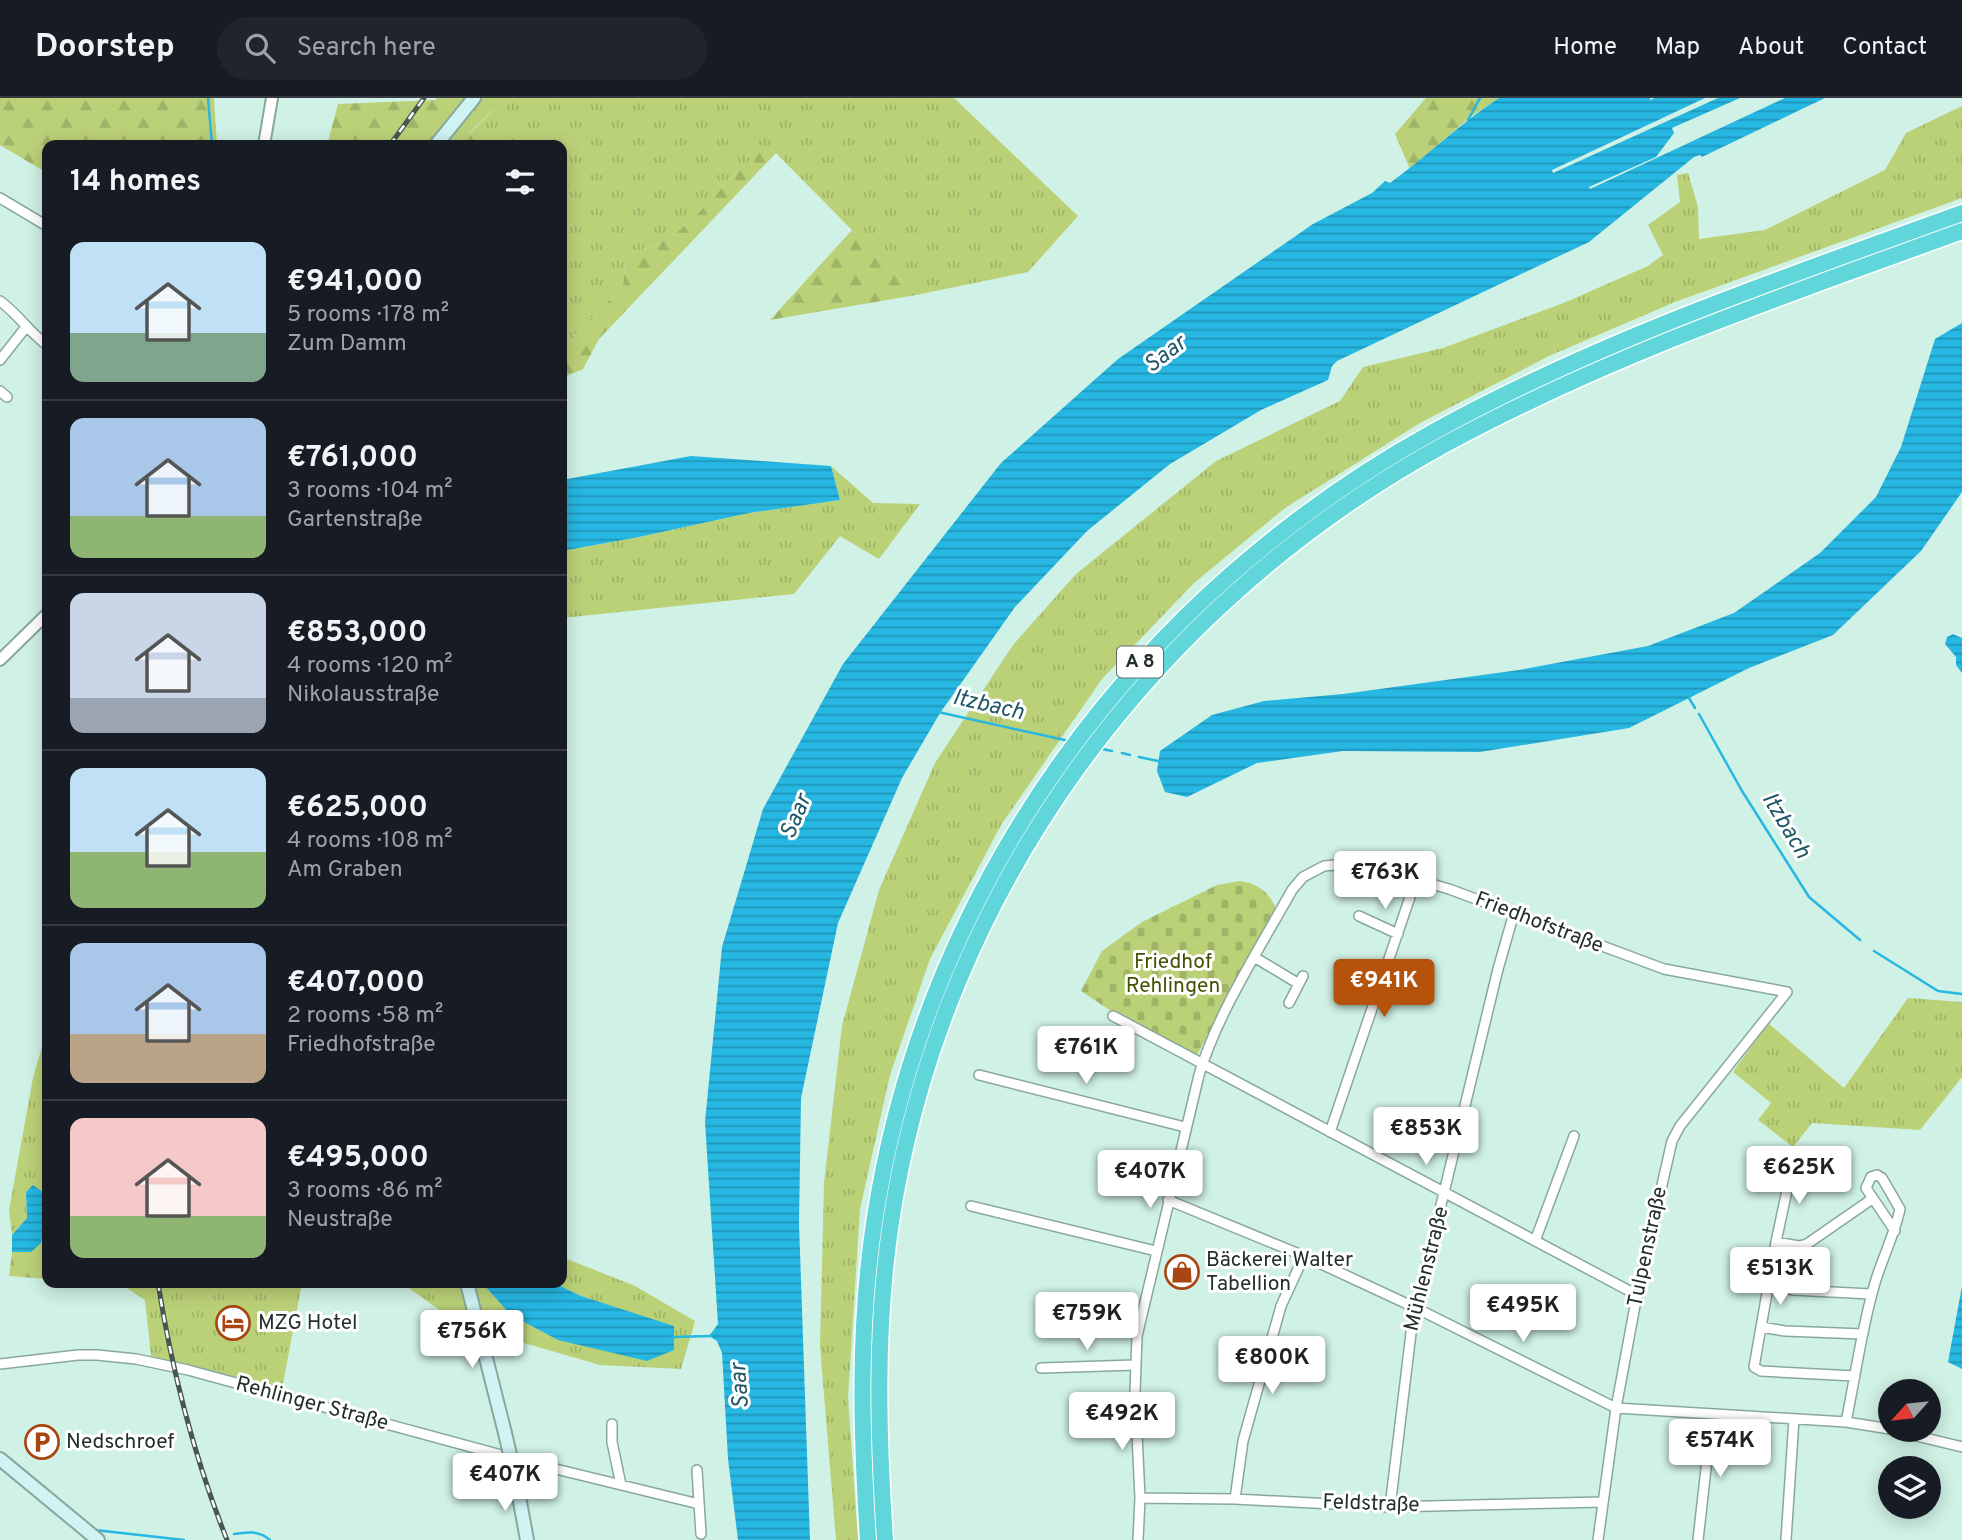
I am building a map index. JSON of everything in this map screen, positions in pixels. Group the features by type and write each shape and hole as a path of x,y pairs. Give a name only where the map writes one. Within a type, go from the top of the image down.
{"highway":[{"name":"A 8","path":"868,1540 862,1429 863,1326 874,1219 888,1146 904,1085 938,987 993,870 1047,781 1077,738 1120,685 1202,599 1258,550 1340,489 1431,433 1600,351 1769,284 1962,213"},
{"name":"A 8","path":"885,1540 879,1429 880,1327 891,1222 900,1171 920,1090 954,993 982,928 1008,878 1061,790 1090,748 1167,657 1250,579 1349,503 1439,448 1560,387 1658,344 1962,231"}],"main road":[{"path":"440,140 474,98"},
{"path":"468,1288 516,1480 527,1540"},
{"path":"0,1459 98,1540"}],"street":[{"path":"265,140 272,98"},
{"path":"0,198 42,223"},
{"path":"0,301 16,312 26,327 42,341"},
{"path":"0,360 26,327"},
{"path":"0,660 42,619"},
{"name":"Friedhofstraße","path":"1138,1540 1140,1497 1135,1365 1138,1336 1185,1127 1202,1062 1254,957 1292,890 1303,877 1324,866 1371,869 1416,878 1664,969 1787,992"},
{"path":"1330,1132 1410,897"},
{"name":"Mühlenstraße","path":"1390,1507 1409,1344 1416,1308 1514,913"},
{"path":"1359,916 1398,934"},
{"path":"1254,957 1301,980 1289,1003"},
{"name":"Tulpenstraße","path":"1598,1540 1616,1408 1637,1295 1672,1141 1680,1126 1787,992"},
{"path":"1113,1016 1637,1295"},
{"path":"979,1075 1185,1127"},
{"path":"1535,1241 1574,1136"},
{"path":"1796,1162 1790,1176 1776,1242 1754,1367 1761,1371 1855,1376"},
{"path":"1846,1422 1871,1294 1895,1231 1900,1209 1882,1178 1877,1175 1871,1177 1866,1188 1895,1231"},
{"path":"1776,1242 1799,1246 1807,1244 1872,1199"},
{"path":"1168,1200 1304,1256 1416,1308 1616,1408 1846,1422 1878,1428"},
{"path":"971,1206 1156,1251"},
{"path":"1235,1499 1243,1441 1281,1306 1304,1256"},
{"path":"1769,1284 1793,1290 1871,1294"},
{"path":"1761,1327 1785,1331 1863,1334"},
{"name":"Rehlinger Straße","path":"0,1364 78,1354 136,1359 195,1372 501,1456 699,1504"},
{"path":"1041,1368 1135,1365"},
{"path":"1698,1540 1712,1415"},
{"path":"1786,1540 1794,1419"},
{"path":"612,1424 612,1442 621,1485"},
{"path":"1941,1442 1962,1447"},
{"path":"697,1470 701,1534"},
{"name":"Feldstraße","path":"1140,1497 1390,1507 1603,1502"}],"green space":[{"path":"0,98 214,98 217,140 42,140 42,170 0,145"},
{"path":"506,98 954,98 1078,216 1028,272 916,295 769,146 742,167 680,230 651,247 633,252 625,263 623,286 567,343 567,140 474,140 469,134"},
{"path":"506,98 469,133 474,140 328,140 338,104"},
{"path":"1426,98 1499,98 1469,118 1410,169 1395,134"},
{"path":"1962,106 1962,198 1675,302 1549,356 1420,423 1285,508 1194,583 1102,679 1001,825 930,959 890,1075 860,1209 848,1398 858,1540 836,1540 820,1346 824,1183 842,1026 879,890 935,763 1013,645 1076,574 1216,461 1340,401 1363,367 1443,348 1566,302 1648,266 1663,255 1648,225 1680,202 1677,175 1688,173 1698,207 1699,239 1765,230 1885,170 1906,133"},
{"path":"769,145 776,153 599,339 583,369 567,376 567,343 623,286 625,263 633,252 651,247 680,230 742,167"},
{"path":"852,230 916,295 770,320"},
{"path":"831,466 873,503 920,504 879,559 840,536 794,594 567,617 567,550 749,513 840,500"},
{"name":"Friedhof Rehlingen","path":"1240,881 1263,890 1277,910 1197,1055 1114,1013 1081,991 1102,951 1142,922 1217,885"},
{"path":"1908,998 1962,1002 1962,1077 1920,1130 1812,1123 1793,1147 1758,1120 1771,1103 1733,1072 1768,1023 1844,1088"},
{"path":"42,1046 42,1192 26,1192 27,1218 12,1235 9,1210 33,1078"},
{"path":"42,1219 42,1279 9,1276 12,1252 31,1252"},
{"path":"567,1259 635,1286 695,1321 681,1369 600,1365 459,1324 409,1288 487,1288 511,1315 581,1296 564,1288 567,1288"},
{"path":"127,1288 301,1288 282,1389 151,1356 145,1300"}],"water":[{"name":"Saar","path":"1499,98 1705,98 1552,170 1553,173 1718,98 1740,98 1672,128 1674,133 1656,157 1589,187 1590,189 1785,98 1825,98 1702,157 1694,157 1589,242 1337,361 1332,366 1328,380 1261,410 1170,464 1087,531 1015,607 940,713 902,778 838,923 801,1098 799,1223 810,1540 738,1540 728,1459 722,1353 717,1341 709,1336 718,1324 705,1122 722,947 763,809 843,664 1001,463 1118,359 1313,224 1372,193 1385,181 1390,183"},
{"path":"1962,323 1962,492 1921,551 1833,635 1749,668 1629,728 1480,752 1343,751 1257,763 1187,797 1165,792 1157,771 1160,751 1212,715 1264,701 1343,694 1519,670 1648,646 1734,613 1820,553 1876,497 1901,447 1935,339"},
{"path":"691,456 831,466 840,500 749,513 567,550 567,479"},
{"path":"1953,634 1962,638 1962,673 1956,665 1956,657 1945,644 1947,637"},
{"path":"33,1185 42,1191 41,1243 31,1252 12,1252 12,1235 27,1218 26,1192"},
{"path":"1962,1286 1962,1369 1948,1362"},
{"path":"487,1288 564,1288 581,1296 674,1326 674,1350 647,1361 558,1340 511,1315"}],"waterway":[{"path":"208,98 212,140"},
{"path":"1468,120 1480,98"},
{"name":"Itzbach","path":"1689,698 1695,708"},
{"name":"Itzbach","path":"938,712 1069,741"},
{"name":"Itzbach","path":"1699,714 1742,791 1809,897 1860,940"},
{"name":"Itzbach","path":"1102,749 1112,751"},
{"name":"Itzbach","path":"1122,753 1130,755"},
{"name":"Itzbach","path":"1139,757 1158,761"},
{"name":"Itzbach","path":"1874,951 1938,991 1962,994"},
{"path":"672,1337 711,1336"},
{"path":"95,1530 184,1540"},
{"path":"234,1534 257,1533 270,1540"}],"railway":[{"path":"394,140 424,98"},
{"path":"159,1288 185,1413 227,1540"}],"place":[{"name":"Bäckerei Walter Tabellion","path":"1182,1272"},
{"name":"MZG Hotel","path":"233,1323"},
{"name":"Nedschroef","path":"42,1442"}]}
